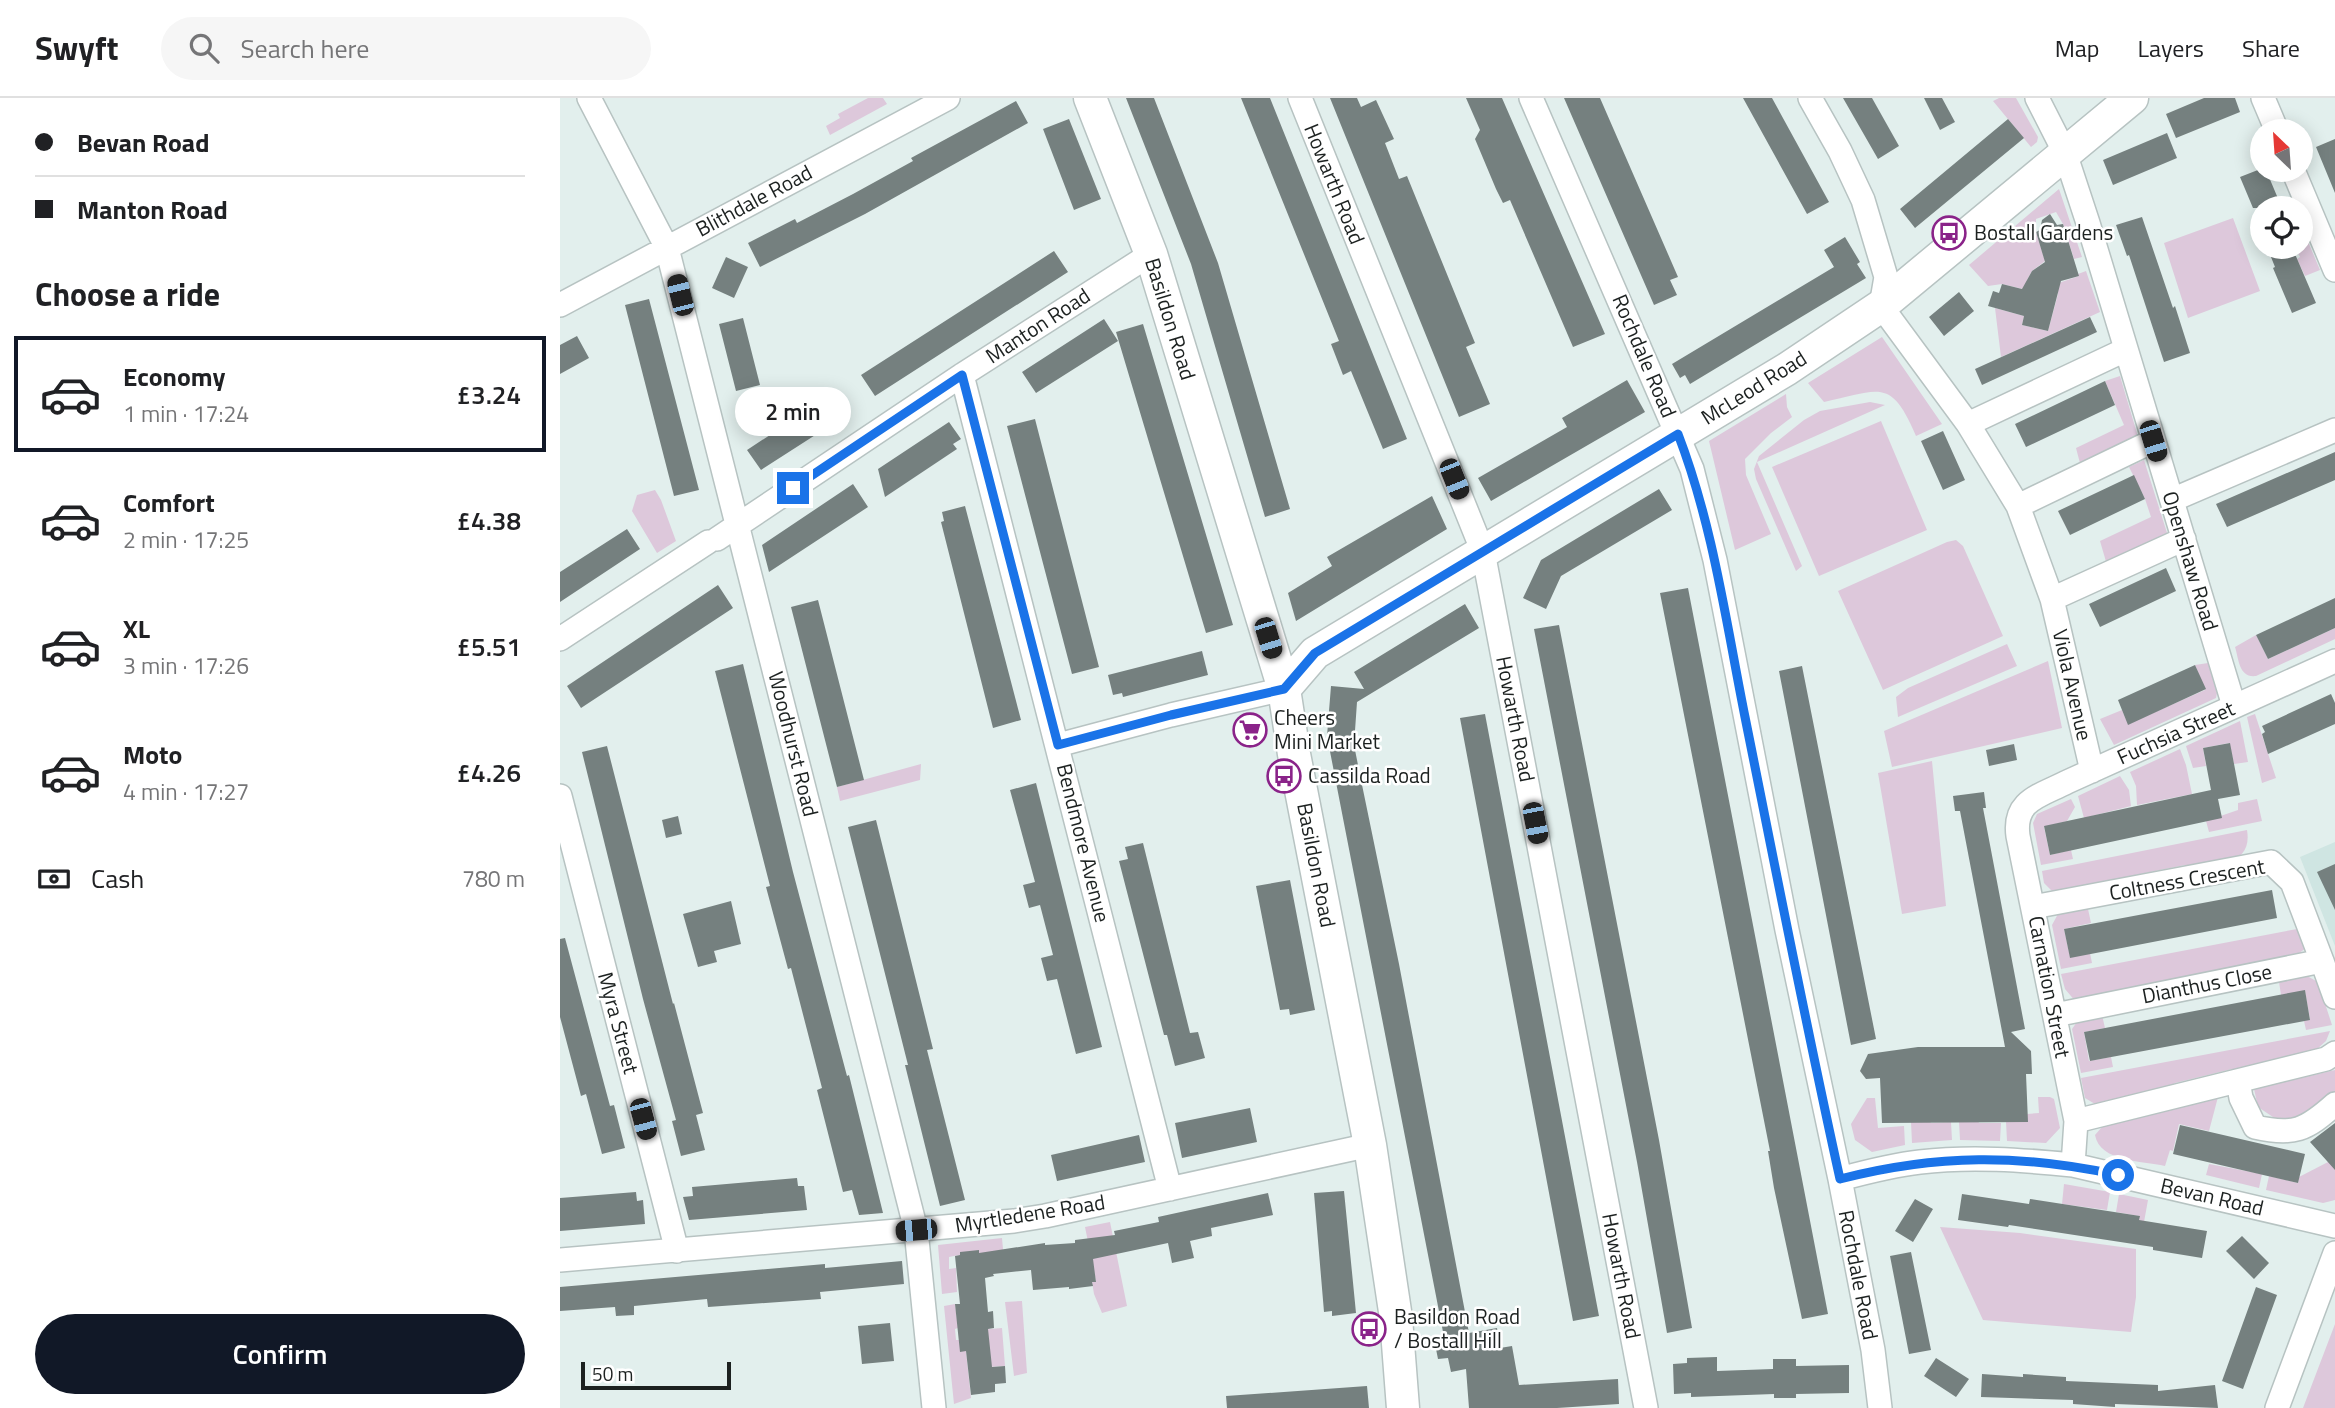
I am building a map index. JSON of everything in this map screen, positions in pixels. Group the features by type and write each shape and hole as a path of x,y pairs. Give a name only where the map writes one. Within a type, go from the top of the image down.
{"main road":[{"name":"Basildon Road","path":"1090,98 1151,254 1284,689 1294,754 1370,1145 1396,1318 1404,1408"},
{"name":"McLeod Road","path":"1284,689 1315,653 1787,369 1881,306 2132,98"}],"street":[{"name":"Woodhurst Road","path":"589,98 667,248 916,1230 934,1408"},
{"name":"Blithdale Road","path":"560,305 948,98"},
{"name":"Howarth Road","path":"1300,98 1483,552 1646,1408"},
{"name":"Rochdale Road","path":"1531,98 1692,469 1715,560 1787,930 1840,1179 1873,1350 1880,1408"},
{"path":"1810,98 1840,151 1863,200 1886,277 1881,306"},
{"name":"Openshaw Road","path":"2038,98 2064,153 2088,223 2234,706"},
{"path":"2263,98 2272,119"},
{"path":"2298,182 2335,270"},
{"name":"Manton Road","path":"560,639 1151,254"},
{"name":"Viola Avenue","path":"1881,306 1968,424 2018,506 2052,598 2092,771"},
{"path":"1968,424 2125,350"},
{"name":"Bendmore Avenue","path":"962,375 1170,1189"},
{"path":"2172,500 2335,430"},
{"path":"2018,506 2153,441"},
{"path":"2052,598 2183,539"},
{"name":"Fuchsia Street","path":"2020,810 2038,796 2335,661"},
{"path":"1058,745 1284,689"},
{"name":"Myra Street","path":"560,796 677,1251"},
{"name":"Carnation Street","path":"2020,810 2018,836 2076,1121 2073,1165"},
{"name":"Coltness Crescent","path":"2034,907 2271,863 2292,882 2322,961"},
{"path":"2322,961 2335,997"},
{"name":"Dianthus Close","path":"2055,1015 2322,961"},
{"path":"2076,1121 2326,1059 2335,1053"},
{"path":"2238,1082 2241,1098 2255,1127 2277,1132 2287,1133 2314,1124 2335,1104"},
{"name":"Myrtledene Road","path":"560,1260 916,1230 1045,1216 1370,1145"},
{"name":"Bevan Road","path":"1840,1179 1919,1162 1959,1159 2036,1161 2073,1165 2335,1226"},
{"path":"2277,1408 2335,1253"}],"shaded area":[{"path":"868,98 883,98 887,104 830,135 826,126 840,118 838,114"},
{"path":"1999,98 2016,98 2038,137 2031,147 1993,101"},
{"path":"2059,189 2082,257 2074,259 2063,224 2056,212 2036,219 2036,232 2045,261 2032,271 2027,280 2031,291 2002,284 1988,286 1969,265"},
{"path":"2233,218 2260,291 2188,318 2164,243"},
{"path":"2313,253 2320,270 2305,276 2297,259 2313,259"},
{"path":"2086,271 2100,312 2001,357 1995,308 2024,316 2022,325 2048,331 2058,294 2053,285"},
{"path":"1882,337 1942,424 1916,436 1899,404 1891,396 1882,392 1871,392 1824,402 1808,383"},
{"path":"2120,376 2139,440 2081,467 2076,448 2124,425 2105,381"},
{"path":"1786,394 1787,407 1792,417 1745,459 1746,475 1771,534 1735,550 1709,441"},
{"path":"1870,402 1885,405 1757,462 1802,566 1796,571 1756,479 1754,469 1759,456 1804,420 1820,411"},
{"path":"1881,421 1927,530 1819,576 1772,467"},
{"path":"2144,460 2168,536 2107,565 2100,541 2151,517 2129,467"},
{"path":"655,490 676,541 657,553 632,511 637,495"},
{"path":"1956,540 1963,546 2003,636 1883,690 1838,591"},
{"path":"2335,628 2335,639 2256,676 2250,676 2243,671 2235,647 2256,635 2268,659"},
{"path":"2007,644 2017,666 1898,717 1896,697 1908,688"},
{"path":"2048,661 2062,728 1892,767 1884,731"},
{"path":"2208,663 2216,698 2114,745 2100,719 2122,710 2128,724 2205,690 2195,665"},
{"path":"2255,714 2276,778 2262,783 2247,717"},
{"path":"2240,721 2248,762 2234,764 2229,743 2203,748 2206,766 2193,768 2186,746"},
{"path":"2180,749 2192,794 2137,805 2136,786 2130,772"},
{"path":"1932,761 1946,906 1902,914 1878,773"},
{"path":"921,764 920,780 840,801 837,787"},
{"path":"2120,776 2129,790 2131,806 2084,818 2078,796"},
{"path":"2071,799 2075,807 2067,821 2044,827 2050,855 2071,850 2073,859 2041,865 2033,823 2037,814"},
{"path":"2257,799 2262,821 2209,832 2206,821 2238,810 2238,803"},
{"path":"2247,830 2247,842 2239,857 2222,865 2191,871 2185,865 2130,876 2123,884 2058,897 2044,883 2042,871"},
{"path":"2335,842 2335,946 2300,857"},
{"path":"2088,909 2091,923 2064,929 2070,957 2090,953 2092,963 2061,969 2052,925 2058,914"},
{"path":"2297,929 2306,948 2287,962 2076,1002 2065,989 2061,974"},
{"path":"2307,976 2318,982 2332,1025 2306,1030 2304,1021 2310,1019 2305,991 2281,995 2279,982"},
{"path":"2102,1015 2105,1028 2084,1032 2089,1061 2111,1057 2113,1067 2081,1073 2072,1029 2079,1019"},
{"path":"2330,1031 2326,1041 2316,1050 2236,1073 2232,1069 2175,1083 2165,1092 2100,1107 2085,1098 2081,1078"},
{"path":"2335,1070 2335,1094 2293,1125 2276,1119 2258,1107 2254,1089"},
{"path":"2038,1097 2054,1099 2060,1128 2046,1143 2007,1141 2006,1122 2027,1121 2027,1114 2039,1113"},
{"path":"2218,1097 2209,1131 2179,1124 2173,1151 2170,1150 2165,1166 2123,1159 2105,1151 2098,1144 2095,1135 2102,1127"},
{"path":"1867,1098 1875,1098 1878,1128 1904,1126 1905,1145 1872,1152 1855,1140 1851,1124"},
{"path":"1911,1122 1951,1122 1952,1140 1912,1143"},
{"path":"1959,1122 2001,1123 2000,1141 1960,1140"},
{"path":"2335,1161 2335,1200 2323,1203 2266,1190 2269,1176 2298,1183 2299,1177"},
{"path":"2209,1164 2262,1174 2259,1188 2206,1175"},
{"path":"2064,1184 2110,1192 2107,1210 2062,1204"},
{"path":"2119,1194 2148,1200 2144,1222 2139,1222 2139,1216 2116,1212"},
{"path":"1110,1222 1127,1306 1102,1313 1094,1294 1092,1282 1096,1281 1085,1227"},
{"path":"1940,1227 2020,1233 2136,1249 2136,1297 2131,1332 1983,1320"},
{"path":"1002,1238 1004,1260 979,1256 979,1251 949,1257 949,1269 956,1268 957,1292 942,1294 938,1245"},
{"path":"1022,1301 1027,1373 1014,1376 1005,1302"},
{"path":"955,1304 958,1328 955,1329 956,1340 959,1340 966,1351 971,1398 954,1404 944,1306"},
{"path":"2335,1324 2335,1408 2303,1408"},
{"path":"1002,1328 1005,1366 988,1367 978,1330"}],"building":[{"path":"1126,98 1154,98 1218,263 1290,509 1265,517 1191,264"},
{"path":"1241,98 1270,98 1407,439 1383,449 1351,371 1343,375 1331,344 1339,341"},
{"path":"1330,98 1357,98 1361,107 1376,100 1394,139 1385,143 1399,179 1407,176 1475,343 1466,347 1490,404 1459,417"},
{"path":"1466,98 1502,98 1605,334 1573,347 1510,200 1503,203 1496,189 1475,139 1480,130"},
{"path":"1564,98 1600,98 1678,277 1670,280 1677,295 1654,305"},
{"path":"1743,98 1772,98 1829,202 1807,214"},
{"path":"1843,98 1872,98 1899,146 1878,159"},
{"path":"1924,98 1942,98 1955,122 1940,130"},
{"path":"2204,98 2235,98 2240,112 2176,138 2166,114"},
{"path":"1016,101 1028,123 865,214 760,267 748,243 795,219 797,223 853,194 913,161 911,158"},
{"path":"1069,119 1101,199 1074,210 1043,129"},
{"path":"2008,119 2024,138 1915,228 1900,209"},
{"path":"2167,133 2177,158 2113,185 2103,160"},
{"path":"2335,139 2335,193 2316,147"},
{"path":"2250,173 2250,182 2271,182 2277,196 2250,196 2250,201 2240,177"},
{"path":"2050,214 2057,225 2063,224 2079,276 2061,281 2048,331 2022,325 2024,316 1988,306 1993,291 1999,293 2002,284 2022,289 2032,271 2045,262 2036,232 2040,230 2042,220"},
{"path":"2142,217 2190,353 2164,362 2129,255 2127,256 2116,225"},
{"path":"1845,237 1866,278 1690,384 1685,375 1680,378 1672,364 1834,267 1824,250"},
{"path":"1054,251 1068,272 875,396 861,375"},
{"path":"726,257 748,267 734,298 712,288"},
{"path":"2272,259 2297,259 2316,303 2292,313 2273,268 2275,267"},
{"path":"1959,292 1974,311 1944,336 1929,317"},
{"path":"649,299 699,490 674,496 625,305"},
{"path":"2090,317 2097,332 1982,385 1975,369"},
{"path":"743,318 760,385 736,391 719,324"},
{"path":"1104,319 1118,341 1036,393 1022,372"},
{"path":"1143,324 1233,625 1206,633 1116,332"},
{"path":"577,336 589,358 560,374 560,345"},
{"path":"1627,380 1645,412 1491,501 1478,478 1567,427 1562,418"},
{"path":"2105,381 2115,405 2026,447 2015,424"},
{"path":"834,393 848,414 761,470 747,450"},
{"path":"1035,419 1099,667 1072,674 1007,426"},
{"path":"949,422 961,439 953,444 957,449 885,497 878,469"},
{"path":"1943,431 1965,480 1943,490 1921,441"},
{"path":"2335,452 2335,480 2227,527 2216,504"},
{"path":"2134,475 2145,499 2070,535 2058,511"},
{"path":"853,484 868,507 769,572 762,545"},
{"path":"1659,489 1672,510 1561,576 1546,609 1523,598 1541,560"},
{"path":"1432,496 1447,529 1296,621 1288,593 1332,566 1327,557"},
{"path":"965,506 1021,720 993,728 941,522 944,521 942,512"},
{"path":"627,529 640,549 560,602 560,572"},
{"path":"2166,568 2176,591 2100,627 2089,604"},
{"path":"718,585 733,608 581,708 567,686"},
{"path":"1688,588 1828,1314 1802,1319 1774,1188 1770,1151 1660,593"},
{"path":"2335,598 2335,628 2268,659 2256,635"},
{"path":"818,600 864,780 837,787 791,607"},
{"path":"1465,604 1479,628 1357,702 1354,745 1399,964 1469,1333 1497,1328 1500,1348 1512,1346 1519,1385 1618,1379 1619,1404 1557,1408 1469,1408 1466,1369 1451,1372 1448,1358 1438,1359 1434,1339 1444,1337 1327,736 1331,686 1364,689 1354,672"},
{"path":"1559,625 1659,1140 1692,1328 1667,1333 1637,1162 1534,629"},
{"path":"1202,651 1208,675 1123,697 1122,693 1113,695 1108,675"},
{"path":"743,664 793,872 847,1076 849,1075 883,1213 859,1215 852,1190 843,1192 817,1090 822,1088 791,968 788,969 766,887 770,886 715,671"},
{"path":"2195,665 2206,689 2128,725 2118,700"},
{"path":"1802,666 1876,1039 1851,1045 1779,671"},
{"path":"2331,694 2335,703 2335,724 2268,754 2262,726"},
{"path":"1485,714 1599,1316 1573,1321 1460,718"},
{"path":"2230,743 2240,795 2218,799 2222,818 2050,855 2044,826 2211,790 2203,748"},
{"path":"2014,744 2017,760 1989,766 1986,750"},
{"path":"607,746 703,1113 696,1115 705,1150 681,1156 672,1121 676,1120 582,752"},
{"path":"1036,783 1102,1047 1076,1054 1057,979 1047,981 1041,958 1053,955 1040,905 1029,908 1023,885 1035,882 1010,790"},
{"path":"1984,792 1986,808 1983,808 2025,1029 2011,1032 2031,1051 2032,1074 2026,1074 2028,1122 1882,1123 1880,1078 1866,1079 1860,1071 1868,1054 1918,1047 2005,1047 1960,811 1955,811 1953,796"},
{"path":"678,816 682,834 666,838 662,820"},
{"path":"876,820 933,1049 927,1050 965,1200 940,1206 905,1065 908,1065 848,827"},
{"path":"1143,843 1190,1033 1198,1032 1205,1058 1175,1066 1167,1035 1164,1035 1119,861 1128,859 1125,847"},
{"path":"2335,864 2335,910 2317,872"},
{"path":"1290,880 1315,1010 1290,1015 1289,1009 1280,1010 1256,886"},
{"path":"2272,890 2277,918 2070,958 2064,929"},
{"path":"731,901 741,944 714,951 717,962 698,967 683,914"},
{"path":"565,938 610,1106 614,1105 625,1148 602,1154 586,1094 581,1096 560,1017 560,939"},
{"path":"2305,990 2310,1020 2090,1061 2084,1032"},
{"path":"1250,1108 1257,1142 1182,1158 1175,1123"},
{"path":"2335,1123 2335,1170 2310,1142"},
{"path":"2180,1125 2305,1154 2298,1183 2173,1154"},
{"path":"1139,1135 1145,1162 1057,1181 1051,1155"},
{"path":"797,1178 798,1186 804,1186 807,1210 689,1220 683,1197 693,1196 692,1187"},
{"path":"1344,1191 1356,1313 1332,1316 1332,1311 1324,1312 1314,1193"},
{"path":"636,1192 637,1201 643,1200 645,1224 560,1231 560,1198"},
{"path":"1268,1193 1273,1215 1211,1228 1212,1236 1190,1241 1194,1258 1172,1263 1168,1243 1093,1259 1096,1282 1092,1282 1093,1286 1069,1289 1033,1290 1031,1270 993,1274 994,1276 985,1278 988,1312 993,1311 994,1328 988,1329 992,1367 1005,1366 1006,1383 995,1384 995,1392 971,1395 966,1351 960,1352 955,1304 960,1304 955,1256 960,1255 960,1252 979,1250 979,1253 1045,1243 1075,1243 1075,1240 1115,1235 1114,1231 1159,1222 1158,1217"},
{"path":"1962,1194 2029,1204 2030,1199 2140,1216 2139,1220 2207,1231 2202,1258 2153,1250 2153,1247 1958,1220"},
{"path":"1915,1199 1933,1209 1913,1242 1895,1231"},
{"path":"2242,1236 2269,1263 2254,1279 2226,1251"},
{"path":"1911,1252 1931,1350 1909,1354 1890,1256"},
{"path":"902,1261 904,1284 820,1292 821,1299 708,1307 707,1299 634,1306 634,1315 616,1316 615,1307 560,1311 560,1287 825,1264 825,1268"},
{"path":"2256,1287 2277,1295 2243,1389 2222,1381"},
{"path":"890,1323 894,1361 862,1364 858,1326"},
{"path":"1717,1357 1717,1371 1773,1369 1773,1359 1796,1359 1796,1366 1849,1365 1849,1393 1796,1394 1796,1398 1774,1398 1774,1394 1691,1397 1691,1393 1674,1394 1673,1364 1687,1363 1687,1358"},
{"path":"1936,1358 1969,1379 1956,1397 1924,1376"},
{"path":"1982,1374 2023,1377 2023,1374 2066,1377 2066,1381 2158,1385 2158,1391 2215,1385 2218,1408 2115,1404 2115,1407 2073,1404 2073,1400 1981,1397"},
{"path":"1367,1386 1369,1408 1227,1408 1226,1396"}],"place":[{"name":"Bostall Gardens","path":"1949,233"},
{"name":"Cheers Mini Market","path":"1250,730"},
{"name":"Cassilda Road","path":"1284,776"},
{"name":"Basildon Road / Bostall Hill","path":"1369,1329"}],"route":[{"path":"793,488 962,375 1058,745 1284,689 1315,653 1678,434 1692,469 1715,560 1787,930 1840,1179 1919,1162 1959,1159 2036,1161 2073,1165 2118,1175"}]}
